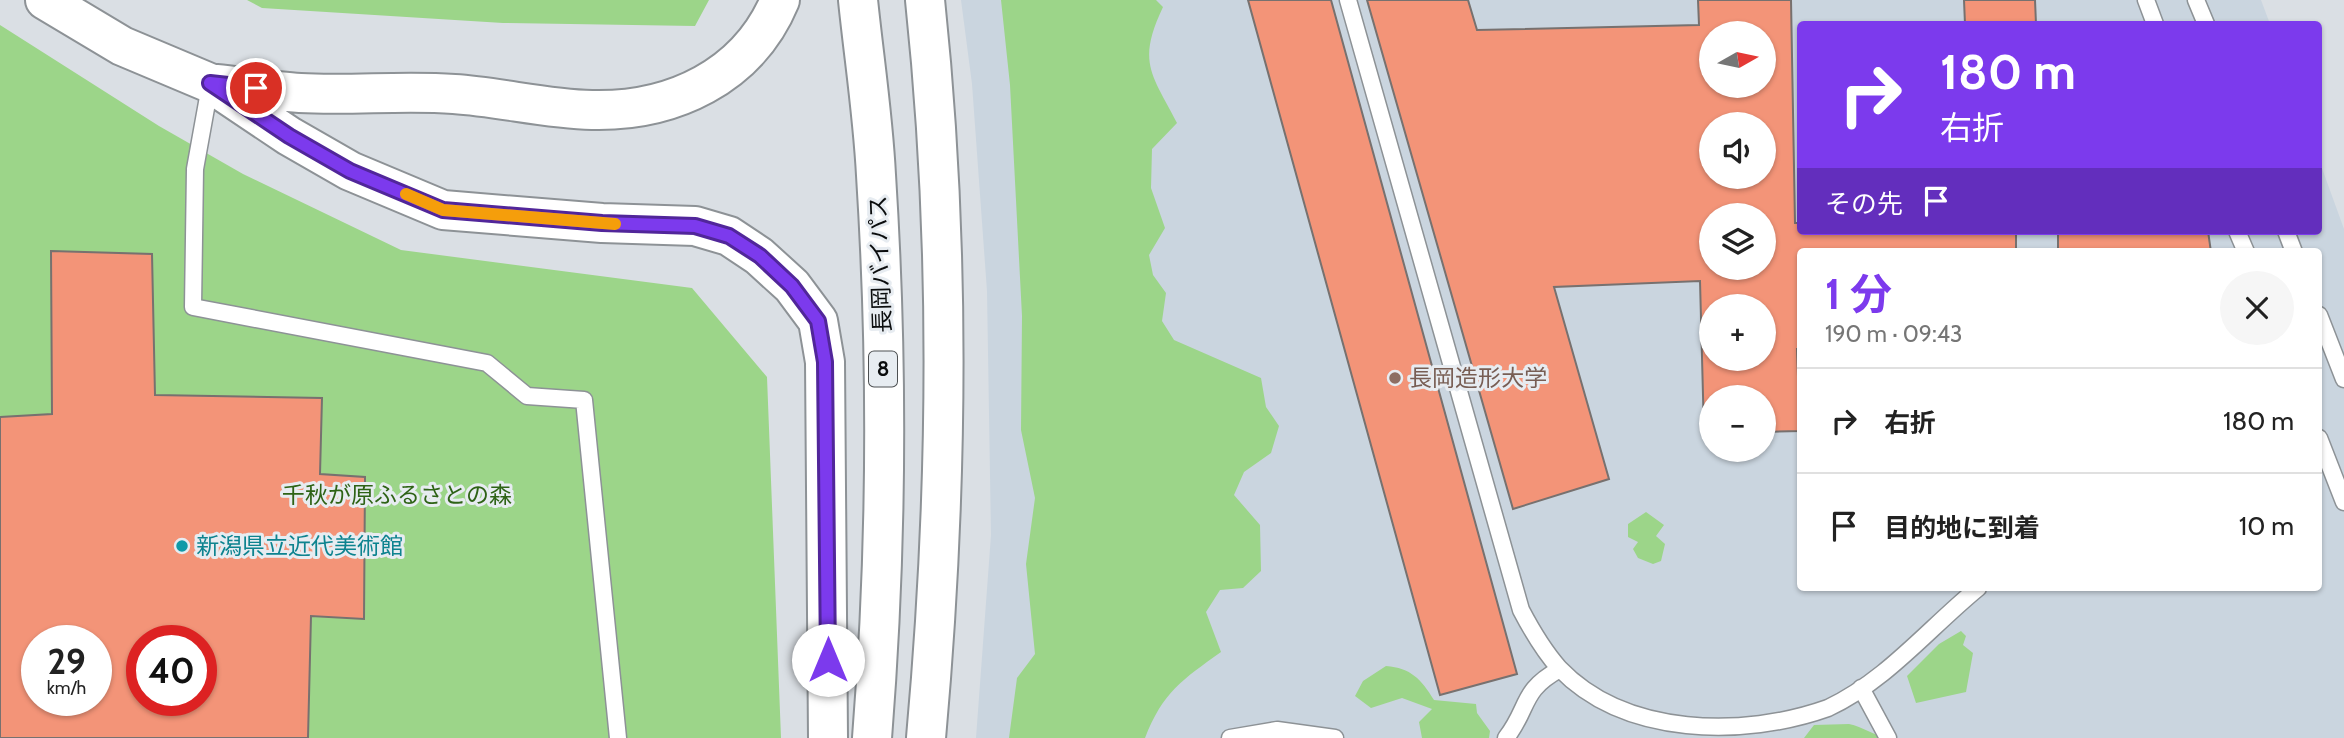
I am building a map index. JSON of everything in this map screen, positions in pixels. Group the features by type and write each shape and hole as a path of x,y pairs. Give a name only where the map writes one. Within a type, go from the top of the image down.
{"main road":[{"path":"45,0 122,46 210,83 289,136 350,171 443,210 602,223 695,226 729,236 760,256 792,286 818,321 825,362 828,738"},
{"path":"210,83 301,93 455,94 590,110 632,109 676,99 713,82 750,51 780,0"},
{"name":"長岡バイパス","path":"858,0 876,172 883,331 885,520 872,738"},
{"path":"925,0 943,230 938,604 926,738"}],"lane":[{"path":"1348,0 1521,610 1537,642 1560,669 1588,691 1616,707 1681,728 1755,728 1793,721 1829,707 1861,688 1892,665 1975,591"},
{"path":"2146,0 2154,21"},
{"path":"2196,0 2205,21"},
{"path":"210,83 195,169 193,307 487,363 527,396 584,400 618,738"},
{"path":"2322,323 2344,379"},
{"path":"2322,453 2327,479 2344,502"},
{"path":"1506,738 1527,695 1540,680 1560,669"},
{"path":"1861,688 1888,738"},
{"path":"1230,738 1277,730 1335,738"}],"shaded area":[{"name":"長岡造形大学","path":"961,0 2261,0 2269,21 1797,21 1797,235 2322,235 2322,168 2344,229 2344,738 976,738 991,535 987,291 972,84"}],"green space":[{"path":"247,0 709,0 695,26 503,23 262,8"},
{"path":"1001,0 1156,0 1163,7 1151,41 1150,67 1177,123 1152,149 1151,188 1165,228 1149,255 1153,275 1166,293 1162,321 1174,340 1261,378 1266,407 1279,426 1271,453 1244,472 1234,495 1260,525 1261,571 1243,588 1220,590 1206,612 1221,652 1175,688 1159,709 1145,738 1009,738 1017,678 1035,654 1026,564 1035,498 1021,430 1022,316 1010,85"},
{"name":"千秋が原ふるさとの森","path":"0,25 159,126 243,174 401,250 692,288 767,377 781,738 0,738"},
{"path":"1646,512 1664,525 1656,536 1665,544 1661,561 1653,564 1638,558 1633,549 1638,542 1628,537 1628,524"},
{"path":"1961,631 1966,636 1963,645 1973,653 1966,692 1916,703 1907,676 1939,644"},
{"path":"1386,666 1409,672 1425,686 1434,700 1476,704 1477,713 1490,731 1489,738 1422,738 1419,722 1432,709 1402,698 1371,708 1355,696 1363,681"},
{"path":"1849,724 1887,738 1804,738 1814,725"}],"building":[{"path":"1248,0 1331,0 1517,674 1440,695"},
{"name":"長岡造形大学","path":"1367,0 1468,0 1477,30 1699,25 1698,0 1791,0 1797,235 2016,235 2016,248 1797,248 1797,431 1776,432 1776,385 1703,385 1702,371 1776,371 1776,294 1700,294 1700,281 1554,287 1609,479 1513,509"},
{"path":"1964,0 2035,0 2036,21 1965,21"},
{"path":"2058,235 2209,235 2210,248 2058,248"},
{"name":"新潟県立近代美術館","path":"51,251 152,254 155,395 322,398 320,474 365,477 364,619 311,616 308,738 0,738 0,417 52,414"}],"slow traffic":[{"path":"406,194 443,210 615,224"}],"place":[{"name":"長岡造形大学","path":"1395,378"},
{"name":"新潟県立近代美術館","path":"182,546"}],"route":[{"path":"256,88 210,83 289,136 350,171 443,210 602,223 695,226 729,236 760,256 792,286 818,321 825,362 828,660"}]}
